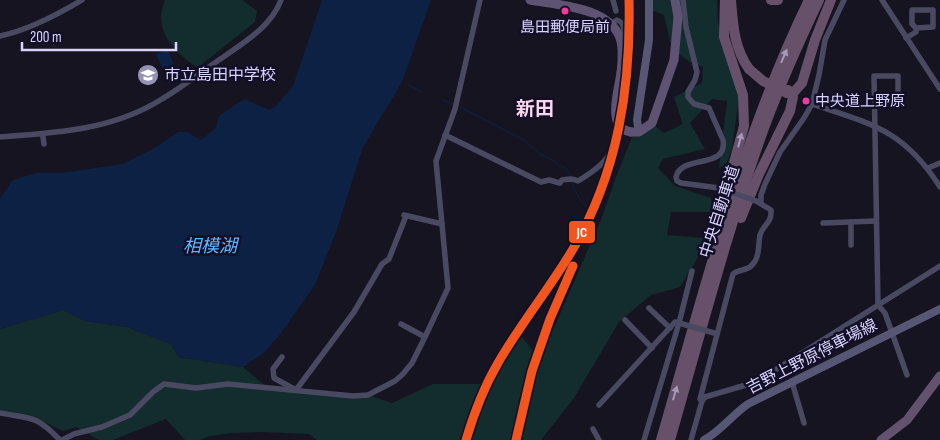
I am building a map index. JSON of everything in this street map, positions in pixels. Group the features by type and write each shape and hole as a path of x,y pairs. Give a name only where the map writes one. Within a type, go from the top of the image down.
{"highway":[{"path":"704,289 717,223 744,126 743,95 724,37 725,0"},
{"path":"695,350 746,204 793,101 789,92 763,81 739,52 735,41 731,0"},
{"path":"736,0 739,37 751,67"},
{"path":"771,0 778,0"},
{"name":"中央自動車道","path":"661,440 704,289 744,159 780,65 809,0"},
{"name":"中央自動車道","path":"670,440 725,245 759,142 776,98 820,0"},
{"path":"789,92 799,87 804,77 815,40 831,0"},
{"path":"880,440 907,420 940,376"}],"main road":[{"path":"530,0 592,13 612,24 621,42 621,73 616,116 618,124 622,128 635,132 652,123 674,60 678,18 676,0"},
{"path":"635,132 649,40 649,0"},
{"name":"吉野上野原停車場線","path":"704,440 735,412 940,309"}],"street":[{"path":"0,36 12,34 51,17 82,0"},
{"path":"0,137 81,130 112,122 141,110 176,90 253,36 268,21 281,0"},
{"path":"0,413 25,417 40,422 61,440 74,434 107,425 130,415 164,384 196,388 228,384 353,396 368,395 402,375 412,363 448,288 436,161 458,100 480,0"},
{"path":"613,0 616,11"},
{"path":"683,0 688,34 697,72 688,92 688,98 694,104 709,108 724,145 722,150 711,160 680,168 676,177 677,181 719,188 759,201 771,210 770,222 761,233 755,262 748,269 736,271 733,274 715,333 700,399 702,401"},
{"path":"759,201 780,152 812,104 825,40 844,0"},
{"path":"882,0 940,89"},
{"path":"912,10 933,10 933,27 916,28 912,24 912,10"},
{"path":"445,136 541,182 549,180 560,183 562,180 574,178 578,181 593,172 611,154 622,94 625,61 624,26 617,20 612,24"},
{"path":"906,38 916,32 916,28"},
{"path":"898,99 898,76 874,76 878,305 885,313 907,375"},
{"path":"812,104 874,125 898,139 910,148 928,168 940,187"},
{"path":"928,168 940,163"},
{"path":"296,390 354,312 382,264 389,259 405,215 442,224"},
{"path":"823,222 876,221"},
{"path":"851,222 851,245"},
{"path":"691,440 702,401 705,397 756,382 940,266"},
{"path":"644,440 679,324 692,271"},
{"path":"649,308 670,328"},
{"path":"625,320 652,348"},
{"path":"599,405 676,322 715,333"},
{"path":"401,324 425,337"},
{"path":"282,356 273,369 274,378 296,390"},
{"path":"792,382 804,423"},
{"path":"593,429 599,440"}],"green space":[{"path":"165,0 242,0 257,11 255,22 197,68 180,55 163,31 161,21"},
{"path":"649,0 717,0 718,23 739,97 732,149 726,165 719,168 727,101 712,99 690,123 705,149 663,159 658,168 675,186 711,198 713,212 671,212 667,235 704,238 698,257 680,287 651,295 619,322 574,398 541,440 317,440 309,434 262,432 232,433 210,436 200,440 185,440 166,419 113,440 99,440 76,427 63,431 34,417 0,412 0,329 63,310 86,321 127,327 171,344 179,357 243,367 268,388 368,395 392,403 433,384 484,384 522,337 540,360 602,217 632,137 642,135 654,125 664,133 683,124 674,97 702,83 703,67 690,62 672,49 664,15 649,9"}],"water":[{"name":"相模湖","path":"322,0 431,0 402,82 363,147 336,232 315,285 278,337 264,353 243,367 179,357 171,344 127,327 86,321 63,310 0,329 0,198 13,180 36,173 61,173 123,164 155,148 178,132 187,132 201,140 216,128 219,116 244,99 269,110 276,106 293,86"},
{"path":"167,49 175,67 164,72 156,54"}],"waterway":[{"path":"408,85 422,92"},
{"path":"443,100 453,104"},
{"path":"460,107 524,140 541,155 553,160 559,166 566,169 570,176"},
{"path":"572,183 582,202 592,209"}],"transit line":[{"name":"JC","path":"466,440 472,420 493,372 573,249 601,190 619,128 624,97 629,33 629,0"},
{"name":"JC","path":"516,440 532,371 550,319 573,266"}],"place":[{"name":"島田郵便局前","path":"565,11"},
{"name":"市立島田中学校","path":"148,75"},
{"name":"中央道上野原","path":"806,101"}],"district":[{"name":"新田","path":"535,109"}]}
